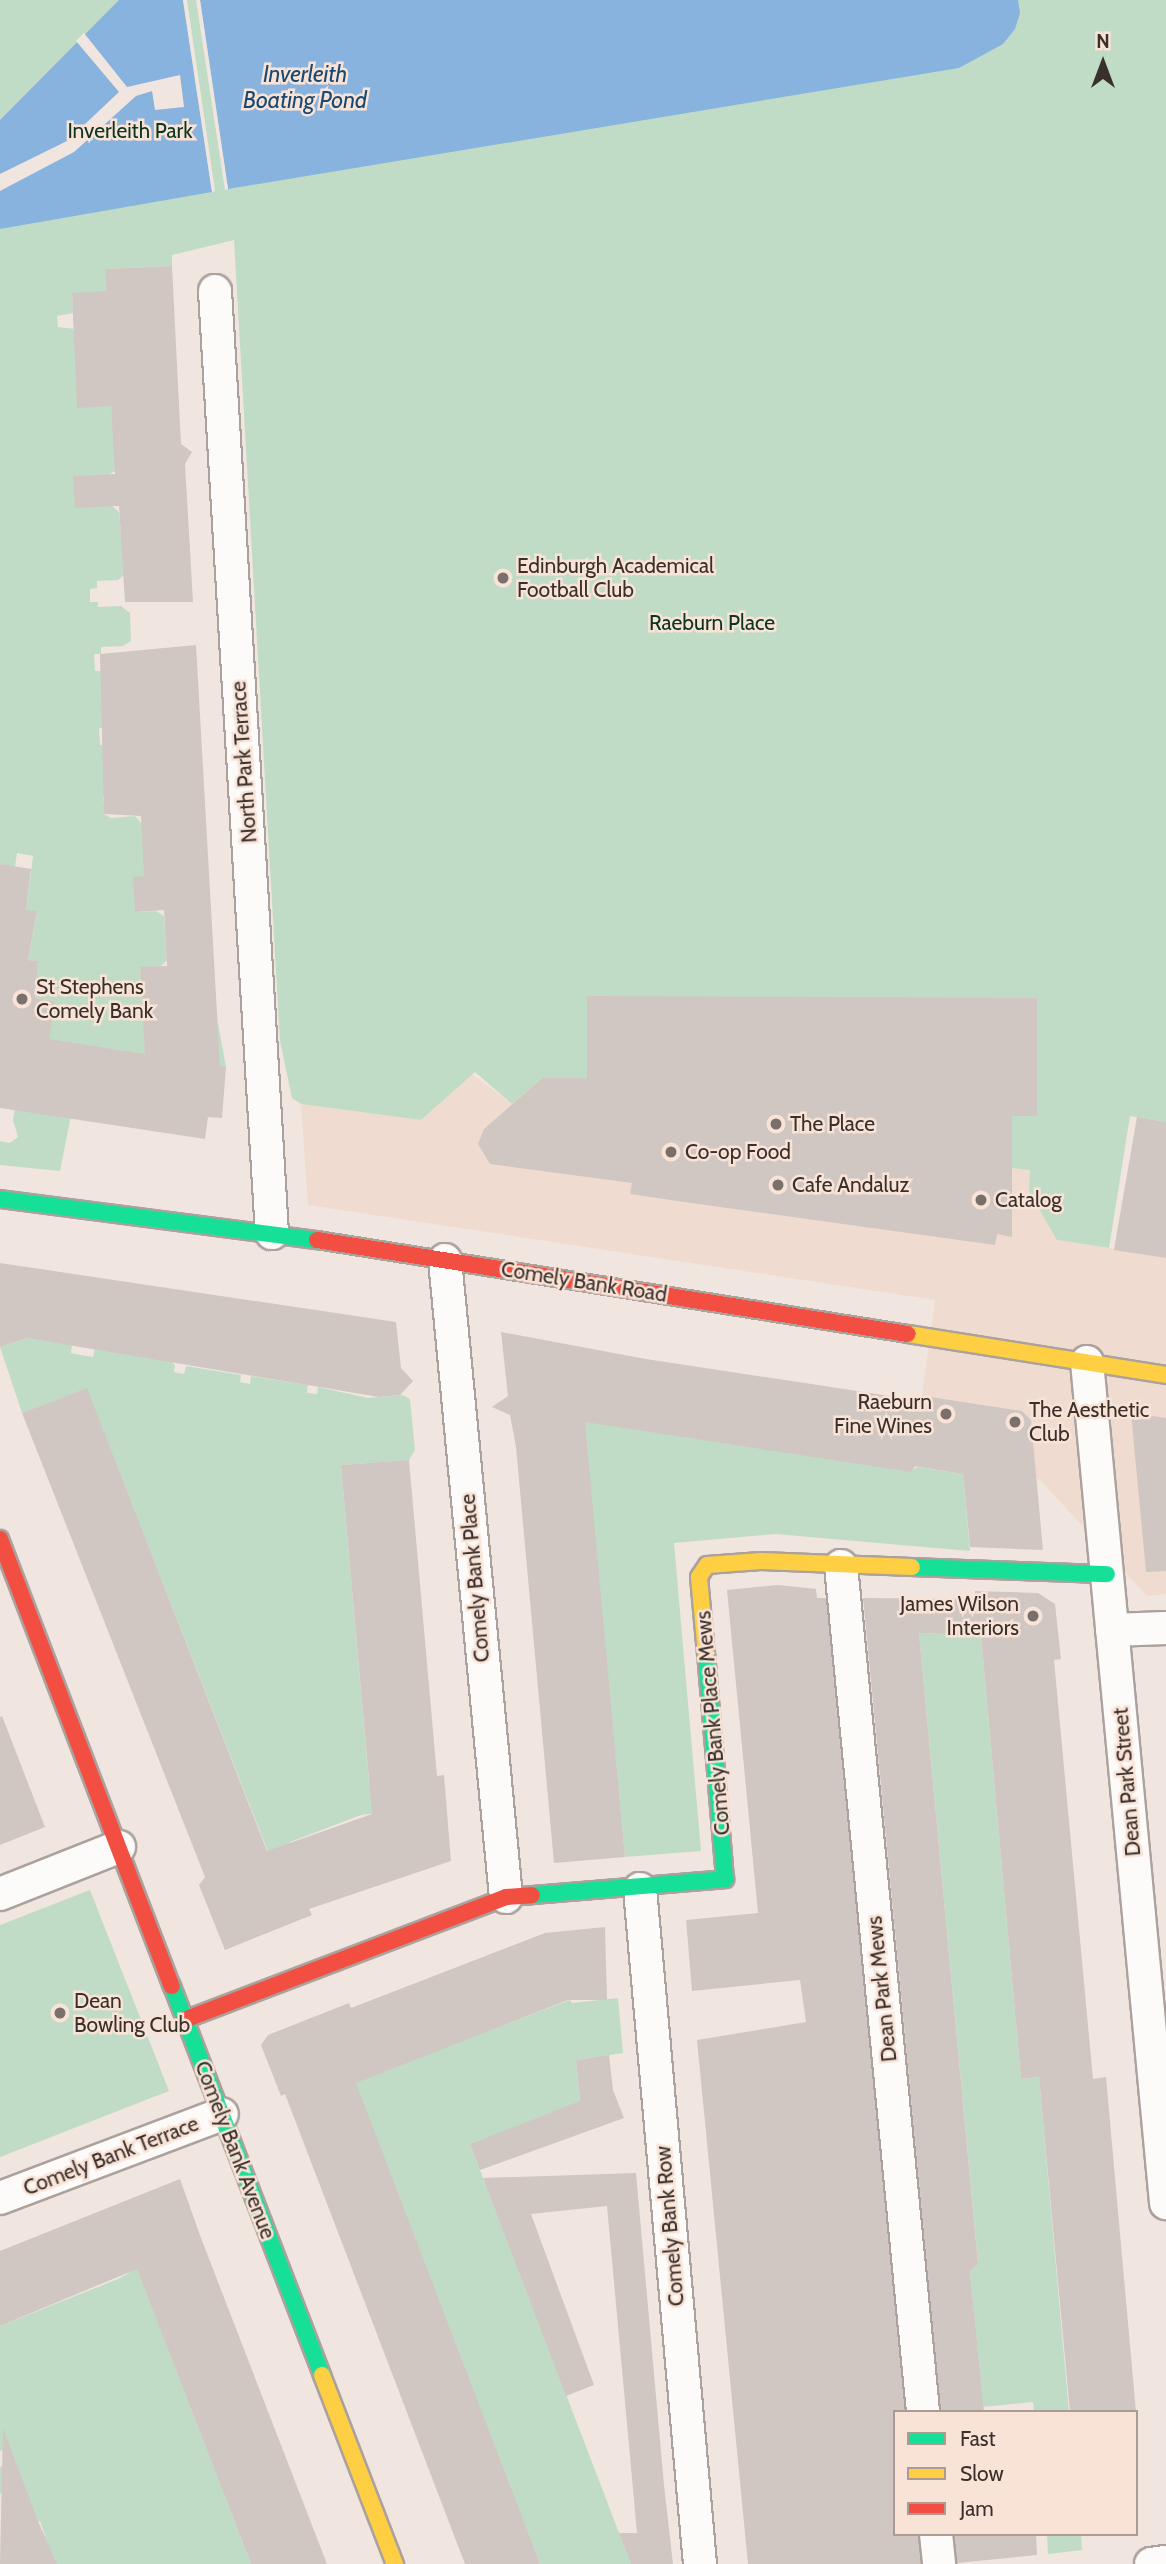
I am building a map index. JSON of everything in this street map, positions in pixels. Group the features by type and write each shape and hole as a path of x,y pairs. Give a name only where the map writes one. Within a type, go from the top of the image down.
{"street":[{"name":"North Park Terrace","path":"215,290 272,1233"},
{"name":"Comely Bank Road","path":"0,1199 272,1233 1166,1375"},
{"name":"Comely Bank Place","path":"445,1260 506,1897"},
{"name":"Dean Park Street","path":"1087,1362 1166,2203"},
{"name":"Comely Bank Avenue","path":"0,1539 395,2564"},
{"name":"Comely Bank Place Mews","path":"640,1889 725,1880 699,1577 703,1568 761,1562 841,1566"},
{"path":"841,1566 1107,1574"},
{"name":"Dean Park Mews","path":"841,1566 923,2410"},
{"path":"1112,1630 1166,1628"},
{"path":"0,1894 119,1847"},
{"path":"184,2020 506,1897 640,1889"},
{"name":"Comely Bank Row","path":"640,1889 701,2564"},
{"name":"Comely Bank Terrace","path":"0,2198 222,2114"},
{"path":"936,2536 939,2564"},
{"path":"1151,2564 1166,2561"}],"shaded area":[{"path":"472,1074 512,1104 542,1078 1012,1080 1030,1170 1057,1240 1114,1249 1137,1117 1166,1122 1166,1594 1147,1596 1039,1479 965,1484 912,1470 935,1300 308,1205 301,1104 421,1120"}],"green space":[{"name":"Raeburn Place","path":"0,0 1166,0 1166,1122 1130,1116 1109,1248 1057,1240 1029,1192 1030,1170 1012,1168 1012,1080 542,1078 512,1104 475,1072 421,1120 301,1104 292,1098 280,1041 234,240 172,255 172,266 105,269 106,293 72,293 73,313 57,316 58,327 95,331 111,405 117,470 110,474 112,506 119,512 121,535 188,532 190,549 127,552 127,572 118,580 97,581 97,588 90,589 90,602 98,602 98,607 121,606 130,613 131,641 123,646 101,647 101,654 94,654 95,671 102,671 106,727 99,728 100,745 107,745 110,796 103,797 104,814 111,818 135,816 141,823 206,834 135,912 156,911 164,916 167,960 161,966 140,968 142,1001 171,1026 218,1023 226,1067 85,1045 60,1171 0,1165 0,1141 10,1143 18,1137 13,1120 24,1058 55,1001 35,998 37,961 28,960 37,912 26,910 33,856 17,853 15,867 0,864"},
{"path":"27,1338 72,1345 71,1353 93,1357 95,1348 168,1359 175,1365 174,1372 184,1374 186,1366 241,1375 240,1382 250,1384 251,1376 308,1385 307,1393 317,1394 318,1387 368,1398 402,1395 410,1399 415,1450 409,1460 341,1465 369,1782 386,1812 361,1815 290,1842 287,1851 270,1857 90,1397 78,1392 22,1413 0,1347"},
{"path":"576,1407 912,1470 918,1467 963,1474 970,1551 775,1534 674,1543 701,1851 625,1857 595,1541"},
{"path":"919,1633 981,1635 1021,2079 1039,2077 1069,2410 1034,2410 1033,2402 983,2407 970,2271 978,2263"},
{"name":"Dean Bowling Club","path":"90,1890 169,2091 0,2157 0,1925"},
{"path":"618,1998 623,2053 576,2060 580,2102 470,2144 631,2564 540,2564 343,2066 472,2037 570,2000 572,2003"},
{"path":"135,2264 144,2277 142,2281 251,2564 57,2564 17,2547 45,2536 40,2521 11,2532 1,2506 8,2506 24,2485 0,2494 0,2467 14,2461 9,2448 0,2451 0,2326 118,2279 132,2271"},
{"path":"1047,2536 1081,2536 1082,2550 1048,2554"}],"water":[{"path":"119,0 183,0 212,192 0,229 0,120"},
{"name":"Inverleith Boating Pond","path":"200,0 1018,0 1020,13 1015,29 1003,44 959,68 228,189"}],"pier":[{"path":"183,0 187,0 215,191 212,192"},
{"path":"196,0 200,0 228,189 225,190"},
{"path":"84,33 127,87 180,75 184,107 155,110 152,91 136,96 74,152 0,191 0,174 67,141 119,92 76,41"}],"building":[{"path":"172,266 181,444 192,452 185,464 193,602 125,602 119,506 75,508 73,476 115,474 111,406 77,408 72,293 106,291 105,269"},
{"path":"196,645 220,1066 226,1067 222,1118 208,1117 205,1139 0,1108 0,864 31,869 26,910 37,911 28,960 38,961 35,998 55,1001 49,1039 145,1054 140,967 167,966 164,910 135,912 133,877 144,876 141,816 104,814 100,654"},
{"path":"587,996 1037,998 1037,1116 1012,1116 1012,1237 997,1234 995,1245 698,1204 630,1194 632,1183 490,1164 478,1144 484,1129 542,1078 587,1078"},
{"path":"1137,1117 1166,1122 1166,1258 1114,1250"},
{"path":"0,1263 396,1322 401,1368 413,1381 400,1395 379,1397 27,1338 0,1347"},
{"path":"501,1332 646,1359 923,1401 924,1396 1022,1411 1031,1420 1043,1550 970,1547 963,1474 915,1466 911,1472 585,1422 625,1857 554,1863 516,1447 510,1415 492,1407 508,1396"},
{"path":"87,1388 267,1851 372,1814 341,1465 409,1460 437,1776 444,1775 451,1861 309,1909 312,1915 225,1950 199,1885 205,1877 22,1413"},
{"path":"1131,1413 1166,1418 1166,1571 1146,1572"},
{"path":"778,1585 816,1589 817,1598 826,1598 905,2410 893,2410 893,2536 918,2536 921,2564 748,2564 697,2040 806,2022 800,1980 692,1991 686,1920 758,1913 727,1590"},
{"path":"975,1591 1038,1593 1055,1604 1061,1659 1054,1660 1093,2079 1106,2077 1136,2410 1070,2410 1039,2077 1021,2079 981,1635 919,1633 978,2264 970,2271 984,2410 941,2410 863,1598 975,1599"},
{"path":"2,1716 45,1827 0,1845 0,1717"},
{"path":"605,1927 607,2000 568,2000 356,2083 540,2564 465,2564 285,2094 281,2096 261,2045 268,2035 349,2003 351,2008 545,1933"},
{"path":"609,2055 613,2090 624,2118 480,2170 470,2144 580,2101 576,2060"},
{"path":"636,2173 673,2564 631,2564 619,2533 637,2533 607,2206 531,2214 594,2385 566,2396 483,2178"},
{"path":"180,2179 327,2564 251,2564 137,2269 0,2326 0,2251"},
{"path":"3,2428 38,2521 57,2564 0,2564"},
{"path":"954,2536 1036,2536 1037,2555 957,2563"}],"traffic: fast":[{"path":"0,1199 317,1240"},
{"path":"912,1567 1107,1574"},
{"path":"532,1895 725,1879 706,1654"},
{"path":"172,1986 322,2375"}],"traffic: slow":[{"path":"908,1334 1166,1375"},
{"path":"706,1654 699,1577 707,1565 761,1561 912,1567"},
{"path":"322,2375 395,2564"}],"traffic: jam":[{"path":"317,1240 908,1334"},
{"path":"0,1539 172,1986"},
{"path":"184,2020 506,1897 532,1895"}],"place":[{"name":"Edinburgh Academical Football Club","path":"503,578"},
{"name":"St Stephens Comely Bank","path":"22,999"},
{"name":"The Place","path":"776,1124"},
{"name":"Co-op Food","path":"671,1152"},
{"name":"Cafe Andaluz","path":"778,1185"},
{"name":"Catalog","path":"981,1200"},
{"name":"Raeburn Fine Wines","path":"946,1414"},
{"name":"The Aesthetic Club","path":"1015,1422"},
{"name":"James Wilson Interiors","path":"1033,1616"},
{"name":"Dean Bowling Club","path":"60,2013"}],"park label":[{"name":"Inverleith Park","path":"130,131"}]}
